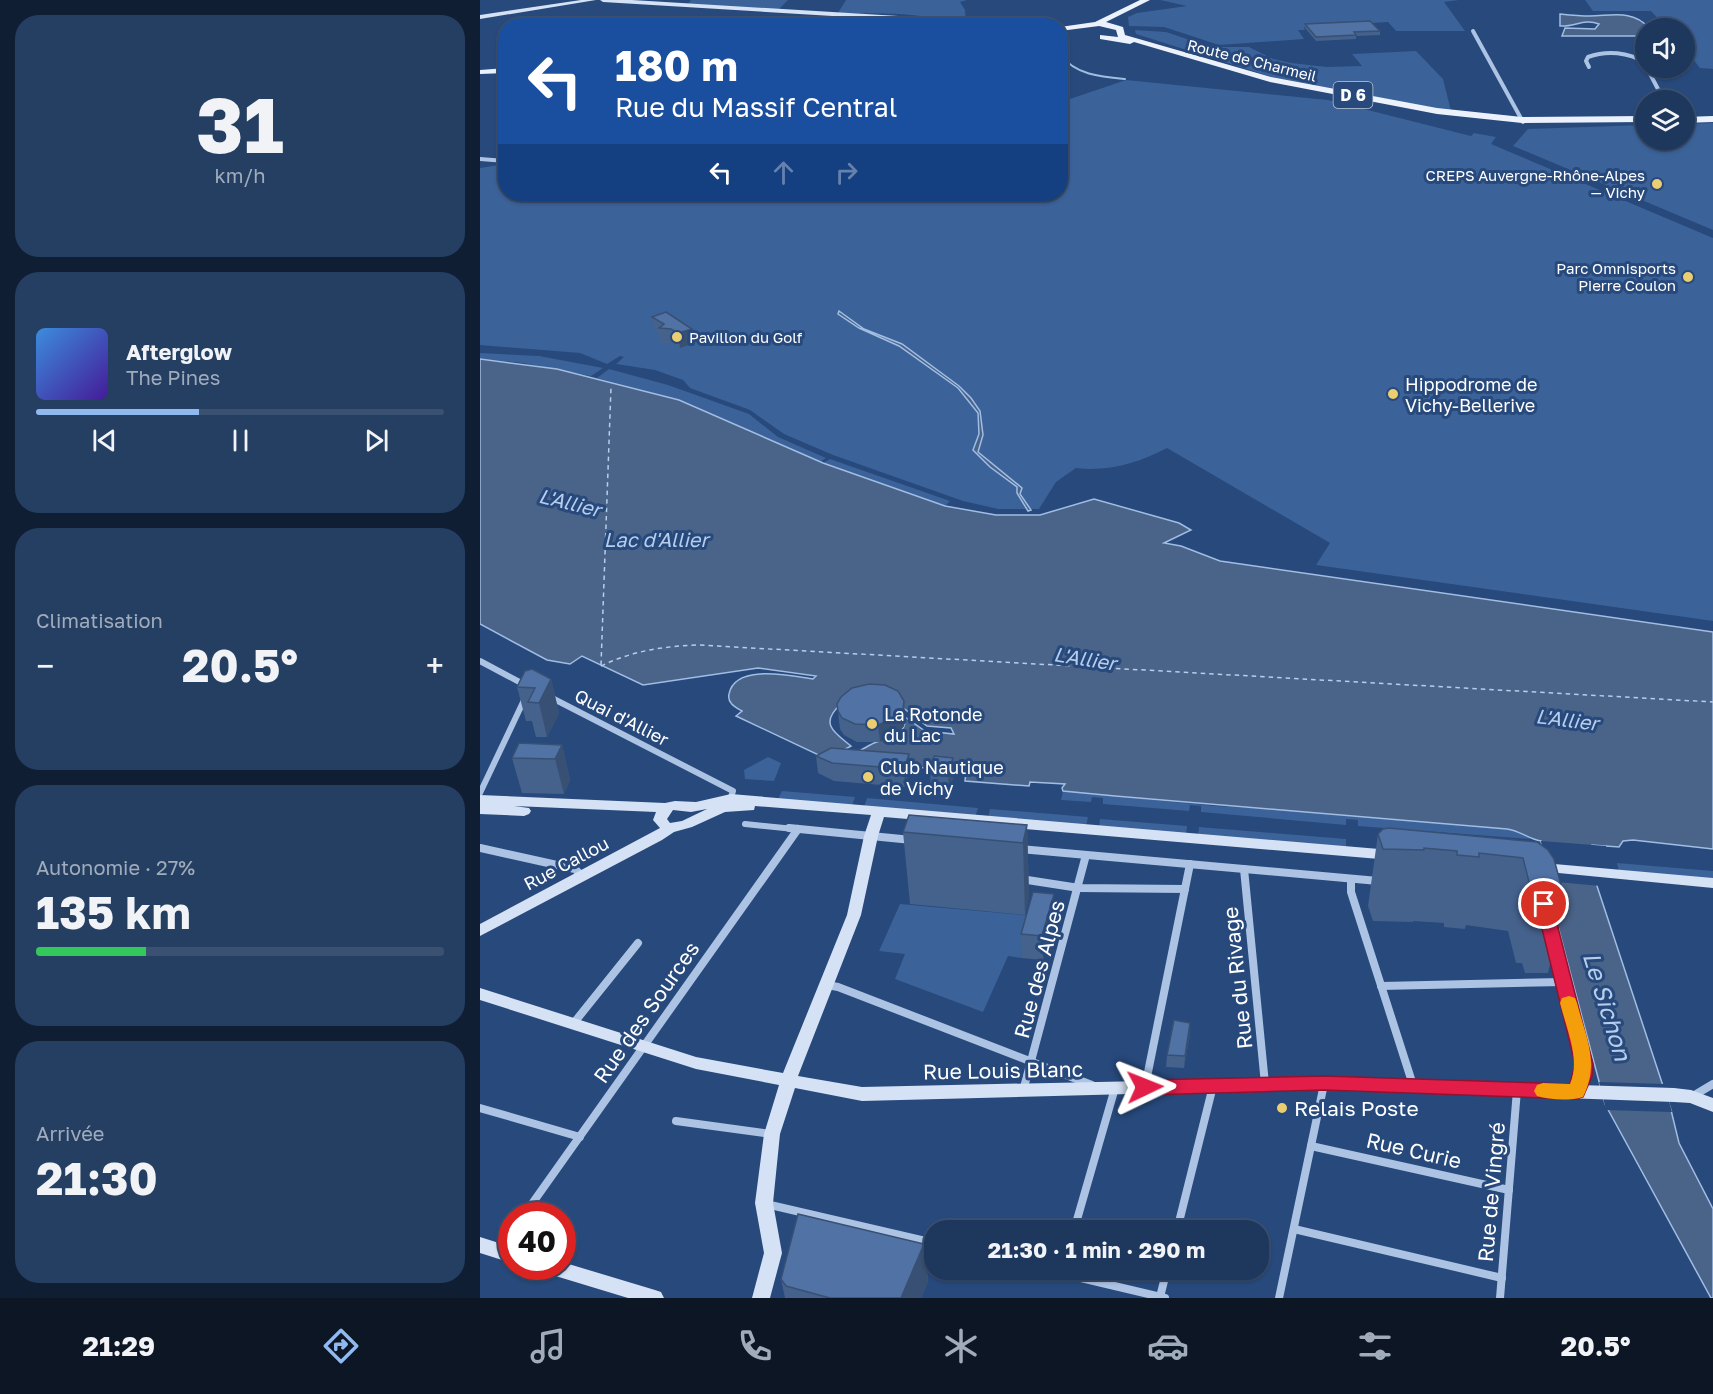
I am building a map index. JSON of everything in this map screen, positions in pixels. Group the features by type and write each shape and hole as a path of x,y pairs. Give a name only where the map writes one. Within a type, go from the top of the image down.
{"main road":[{"path":"1088,32 1146,0"},
{"path":"1068,33 1088,32 1112,25 1118,17 1151,0"},
{"path":"1068,30 1088,32 1103,37 1119,33 1118,28 1112,25"},
{"name":"Route de Charmeil","path":"1119,33 1132,39 1270,79 1437,111 1522,121 1635,119"},
{"name":"Route de Charmeil","path":"1103,37 1266,81 1435,113 1522,121 1635,120"},
{"path":"480,72 498,71"},
{"path":"1695,119 1713,118"}],"street":[{"path":"480,17 593,0"},
{"path":"603,0 898,18"},
{"path":"654,0 662,4"},
{"path":"1473,31 1522,121"},
{"path":"1588,67 1586,60 1588,57 1602,54 1635,58"},
{"path":"480,159 498,160"},
{"path":"480,661 530,687 480,793"},
{"name":"Quai d'Allier","path":"540,692 730,799"},
{"path":"480,800 666,818 684,826 693,813 730,799 747,807 877,814 1410,857"},
{"path":"480,809 666,818 681,804 693,813"},
{"path":"761,1298 773,1253 764,1203 772,1134 789,1081 854,915 877,814"},
{"path":"877,814 1397,863"},
{"name":"Rue Callou","path":"480,931 583,876 666,818"},
{"path":"745,824 916,840"},
{"name":"Rue des Sources","path":"533,1202 798,829"},
{"path":"480,848 575,868 583,876"},
{"path":"1006,848 1386,882"},
{"name":"Rue des Alpes","path":"1023,1091 1086,855"},
{"path":"1145,1087 1190,864"},
{"name":"Rue du Rivage","path":"1244,869 1265,1084"},
{"path":"1535,872 1713,891"},
{"path":"1011,878 1079,888 1185,889"},
{"path":"1351,879 1351,892 1413,1086"},
{"path":"1616,879 1713,883"},
{"path":"1549,926 1584,1064 1583,1076 1576,1092"},
{"path":"572,1024 638,943"},
{"path":"1381,986 1563,982"},
{"path":"826,985 838,987 1032,1064 1109,1088 1076,1220"},
{"name":"Rue Louis Blanc","path":"480,994 696,1063 862,1094 1324,1083 1691,1097"},
{"path":"1279,1298 1324,1083"},
{"path":"1691,1097 1713,1084"},
{"path":"1180,1220 1214,1085"},
{"name":"Rue de Vingré","path":"1500,1298 1518,1090"},
{"path":"1691,1097 1713,1105"},
{"path":"480,1108 580,1137"},
{"path":"676,1121 772,1134"},
{"name":"Rue Curie","path":"1311,1146 1509,1190"},
{"path":"764,1203 924,1241"},
{"path":"1294,1229 1502,1278"},
{"path":"480,1245 498,1251"},
{"path":"576,1274 655,1298"},
{"path":"1096,1280 1162,1297 1165,1280"}],"shaded area":[{"path":"691,0 788,0 778,10 688,4"},
{"path":"846,0 967,0 960,2 965,10 966,18 838,13"},
{"path":"1160,0 1459,0 1444,2 1465,31 1396,31 1388,22 1304,27 1305,30 1298,30 1304,39 1219,45 1164,27 1129,26 1128,17 1137,13 1187,6"},
{"path":"1585,0 1713,0 1713,69 1700,68 1695,62 1695,18 1658,18 1651,11 1593,11"},
{"path":"1135,30 1166,32 1211,47 1249,47 1273,59 1327,67 1362,66 1352,54 1416,51 1443,79 1451,111 1275,78 1136,34"},
{"name":"Hippodrome de Vichy-Bellerive","path":"1126,80 1328,100 1471,136 1474,133 1496,137 1491,144 1713,238 1713,621 1316,565 1330,543 1167,448 1123,465 1099,469 1076,468 1056,482 1039,509 998,509 963,501 833,455 784,434 750,410 690,388 683,380 655,370 616,364 624,357 620,356 607,364 580,353 480,345 480,168 498,165 498,201 1068,201 1068,100"},
{"name":"CREPS Auvergne-Rhône-Alpes — Vichy","path":"1713,123 1713,230 1513,146 1528,129 1635,125 1635,150 1695,150 1695,124"},
{"path":"480,353 539,356 603,368 591,376 523,363 480,359"},
{"path":"609,369 668,385 749,414 778,437 826,458 820,462 679,400 597,378"},
{"path":"830,459 950,501 945,506 823,463"},
{"path":"768,757 781,763 774,781 745,779 744,770"},
{"path":"782,791 855,797 852,806 778,799"},
{"path":"1063,791 1215,806 1507,829 1524,833 1530,839 1358,826 1358,820 1346,819 1346,825 1201,812 1201,806 1190,805 1189,811 1103,804 1103,798 1092,797 1091,802 1061,800"},
{"path":"867,798 978,808 975,817 864,807"},
{"path":"990,809 1088,817 1086,826 988,818"},
{"path":"1100,819 1187,826 1186,835 1099,827"},
{"path":"1199,827 1346,839 1346,849 1198,836"},
{"path":"1617,863 1713,871 1713,880 1619,872"},
{"path":"900,904 1034,916 1022,958 1008,956 983,1012 895,979 905,954 879,951"}],"water":[{"path":"1560,14 1621,15 1636,18 1635,36 1562,36 1565,28 1595,29 1599,24 1584,22 1560,26"},
{"path":"839,311 864,329 902,344 959,386 971,398 980,411 983,435 978,452 1022,488 1020,494 1031,510 1028,511 1017,493 1017,487 990,467 973,450 979,434 978,413 958,388 899,346 859,328 838,314"},
{"name":"Lac d'Allier","path":"480,359 557,369 679,400 823,463 945,506 996,515 1040,515 1094,499 1179,523 1191,530 1164,543 1181,546 1220,561 1713,632 1713,849 1633,840 1623,841 1619,847 1592,845 1597,886 1671,1110 1679,1143 1713,1209 1713,1298 1605,1104 1546,881 1541,841 1507,829 1063,791 1065,784 1030,782 1029,786 965,781 966,772 844,760 875,742 898,733 905,724 905,717 925,731 954,734 951,728 927,726 898,704 840,705 834,712 830,723 835,732 851,746 827,759 736,716 742,711 729,700 733,684 742,678 765,674 813,679 816,676 758,668 643,685 582,656 570,664 547,660 480,624"}],"pier":[{"path":"1541,841 1606,846 1606,849 1595,848 1601,886 1546,881"},
{"path":"1599,1082 1664,1084 1672,1112 1606,1110"}],"building":[{"path":"1370,21 1380,31 1316,37 1305,24"},
{"path":"666,312 692,329 678,333 671,329 659,328 664,324 652,317"},
{"path":"532,669 551,679 539,703 528,702 535,688 517,687 525,671"},
{"path":"869,684 885,685 898,691 904,701 903,709 894,718 878,725 855,724 842,718 837,704 841,697 852,688"},
{"path":"519,743 562,745 555,759 512,758"},
{"path":"831,748 909,754 904,769 832,763 816,756"},
{"path":"934,756 953,758 948,773 930,772"},
{"path":"909,815 1027,825 1023,843 903,832"},
{"path":"1383,829 1537,842 1548,850 1554,859 1565,900 1541,900 1538,891 1531,890 1523,858 1479,853 1479,857 1457,855 1457,851 1424,848 1424,850 1383,849 1378,834"},
{"path":"1033,892 1054,894 1042,936 1021,934"},
{"path":"1174,1020 1190,1023 1185,1056 1167,1055"},
{"path":"798,1214 924,1244 901,1298 830,1298 786,1286 781,1279"}],"waterway":[{"path":"1068,62 1089,74 1125,79"}],"ferry route":[{"path":"601,665 611,387"},
{"path":"601,666 648,650 699,645 1713,702"}],"slow traffic":[{"path":"1543,1091 1576,1092 1583,1076 1584,1064 1569,1003"}],"place":[{"name":"CREPS Auvergne-Rhône-Alpes — Vichy","path":"1657,184"},
{"name":"Parc Omnisports Pierre Coulon","path":"1688,277"},
{"name":"Pavillon du Golf","path":"677,337"},
{"name":"Hippodrome de Vichy-Bellerive","path":"1393,394"},
{"name":"La Rotonde du Lac","path":"872,724"},
{"name":"Club Nautique de Vichy","path":"868,777"},
{"name":"Relais Poste","path":"1282,1108"}],"route":[{"path":"1145,1087 1324,1083 1576,1092 1583,1076 1584,1064 1544,904"}],"water label":[{"name":"L'Allier","path":"570,502"},
{"name":"L'Allier","path":"1085,658"},
{"name":"L'Allier","path":"1567,719"},
{"name":"Le Sichon","path":"1608,1006"}]}
